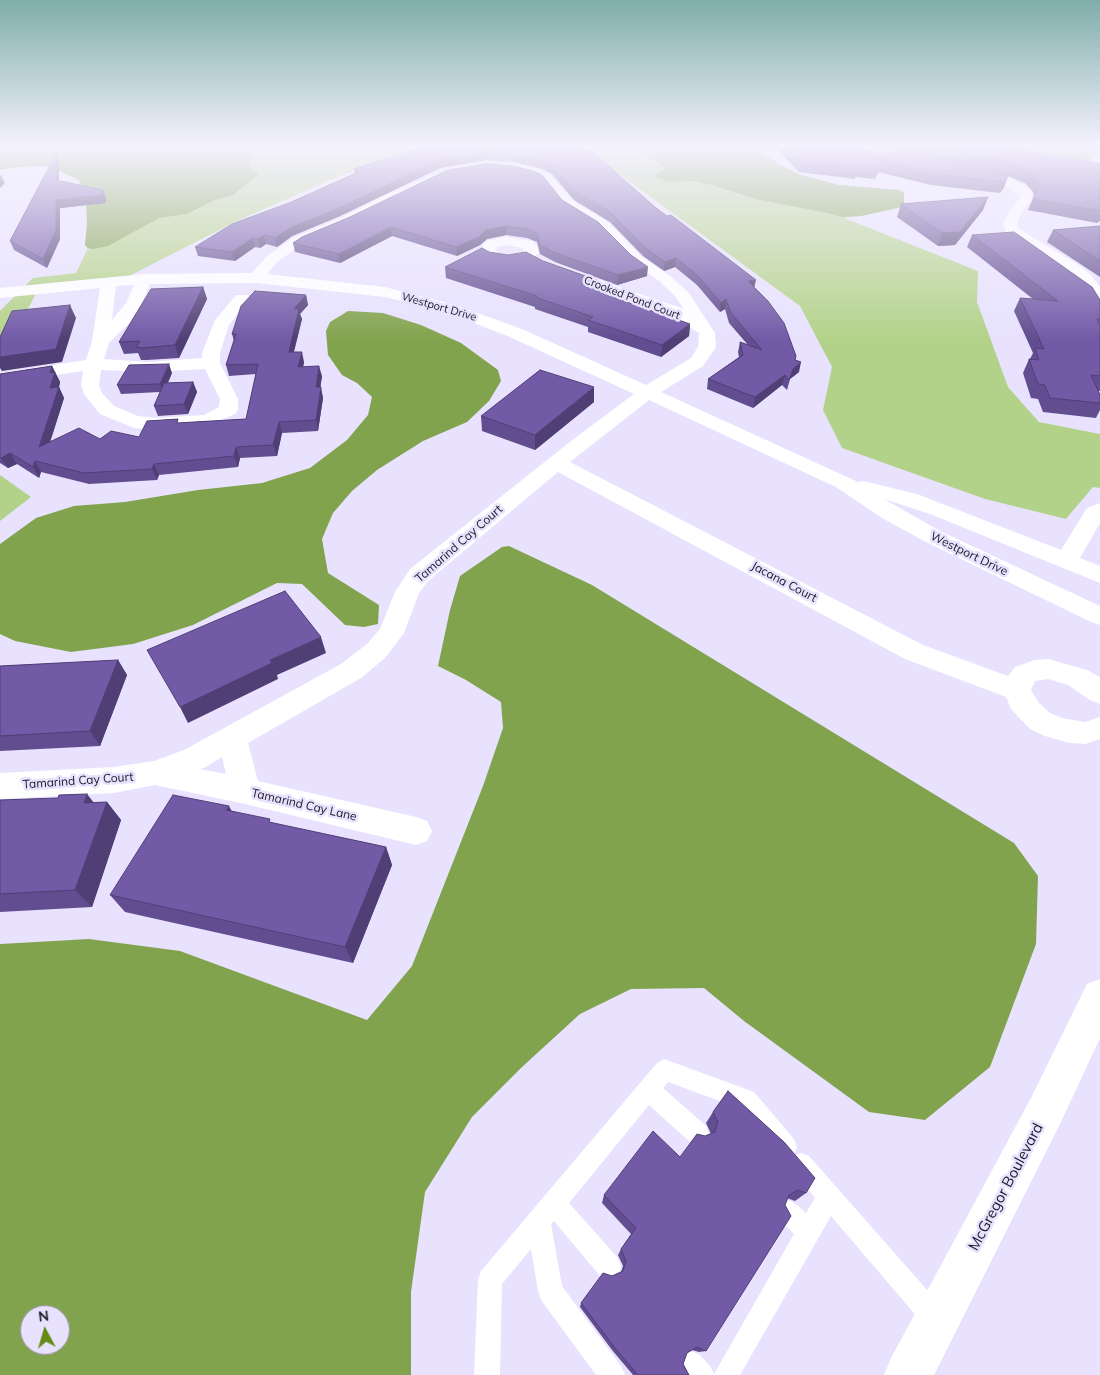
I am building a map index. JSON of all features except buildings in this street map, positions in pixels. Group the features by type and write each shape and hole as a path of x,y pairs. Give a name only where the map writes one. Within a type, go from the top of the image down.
{"street":[{"path":"256,278 272,259 298,241 365,211"},
{"path":"580,211 604,226 638,260 663,277 681,293 707,333"},
{"path":"1016,211 1010,224 1012,230 1078,270 1085,276 1100,298"},
{"name":"Crooked Pond Court","path":"469,258 486,250 490,256 501,259 539,262 678,313 707,333"},
{"name":"Westport Drive","path":"0,293 144,279 256,278 385,292 449,308 516,333 844,482 890,513 932,536 1100,616"},
{"path":"101,341 130,310 144,279"},
{"path":"109,282 101,341 93,364 90,385 98,402 119,416 134,422 157,424 208,420 228,410 229,400 211,363 211,353 217,333 227,316 242,298"},
{"name":"Tamarind Cay Court","path":"0,786 114,780 155,773 194,758 351,671 376,651 391,633 407,592 418,575 556,463 648,392 697,362 707,347 707,333"},
{"path":"0,378 93,364 139,367 211,363"},
{"name":"Jacana Court","path":"556,463 914,652 1017,690"},
{"name":"Westport Drive","path":"844,482 916,501 1100,575"},
{"path":"1066,561 1095,513 1100,510"},
{"path":"1100,693 1078,677 1048,669 1035,670 1025,674 1019,681 1017,690 1021,701 1028,711 1040,721 1055,728 1085,733 1100,728"},
{"name":"Tamarind Cay Lane","path":"232,738 245,791 416,831"},
{"name":"Tamarind Cay Court","path":"155,773 245,791"},
{"name":"McGregor Boulevard","path":"908,1375 1046,1110 1100,997"}],"lane":[{"path":"487,1375 490,1280 664,1070 746,1100 937,1320"},
{"path":"648,1090 698,1134"},
{"path":"726,1375 829,1196"},
{"path":"547,1212 609,1267"},
{"path":"547,1212 550,1291 612,1375"},
{"path":"788,1212 808,1232"}],"shaded area":[{"path":"86,211 259,211 129,276 41,284 0,362 0,311 33,278 76,273 88,248 85,245"},
{"path":"86,211 193,211 187,214 159,218 108,246 93,249 85,245"},
{"path":"670,211 883,211 844,218 978,271 977,302 1008,387 1039,422 1100,434 1100,488 1093,487 1066,519 985,499 842,448 823,410 832,367 800,306"},
{"path":"818,211 883,211 861,216 842,217"},
{"path":"348,311 383,313 421,325 461,343 498,370 501,381 489,401 467,422 423,441 377,470 352,491 333,513 322,539 328,573 379,605 378,624 364,627 345,625 302,584 277,583 193,625 133,644 71,652 15,641 0,634 0,544 36,518 74,506 125,502 198,490 262,483 310,468 347,440 368,415 372,397 357,383 342,375 328,355 326,331 330,322"},
{"path":"0,475 31,497 0,521"},
{"path":"509,546 592,585 1014,843 1038,876 1036,944 990,1067 925,1120 869,1112 744,1021 704,988 631,989 580,1014 522,1067 472,1117 425,1192 411,1292 411,1375 0,1375 0,944 89,939 180,951 367,1020 412,966 483,786 503,728 501,702 466,680 438,666 450,610 460,576 502,547"}]}
